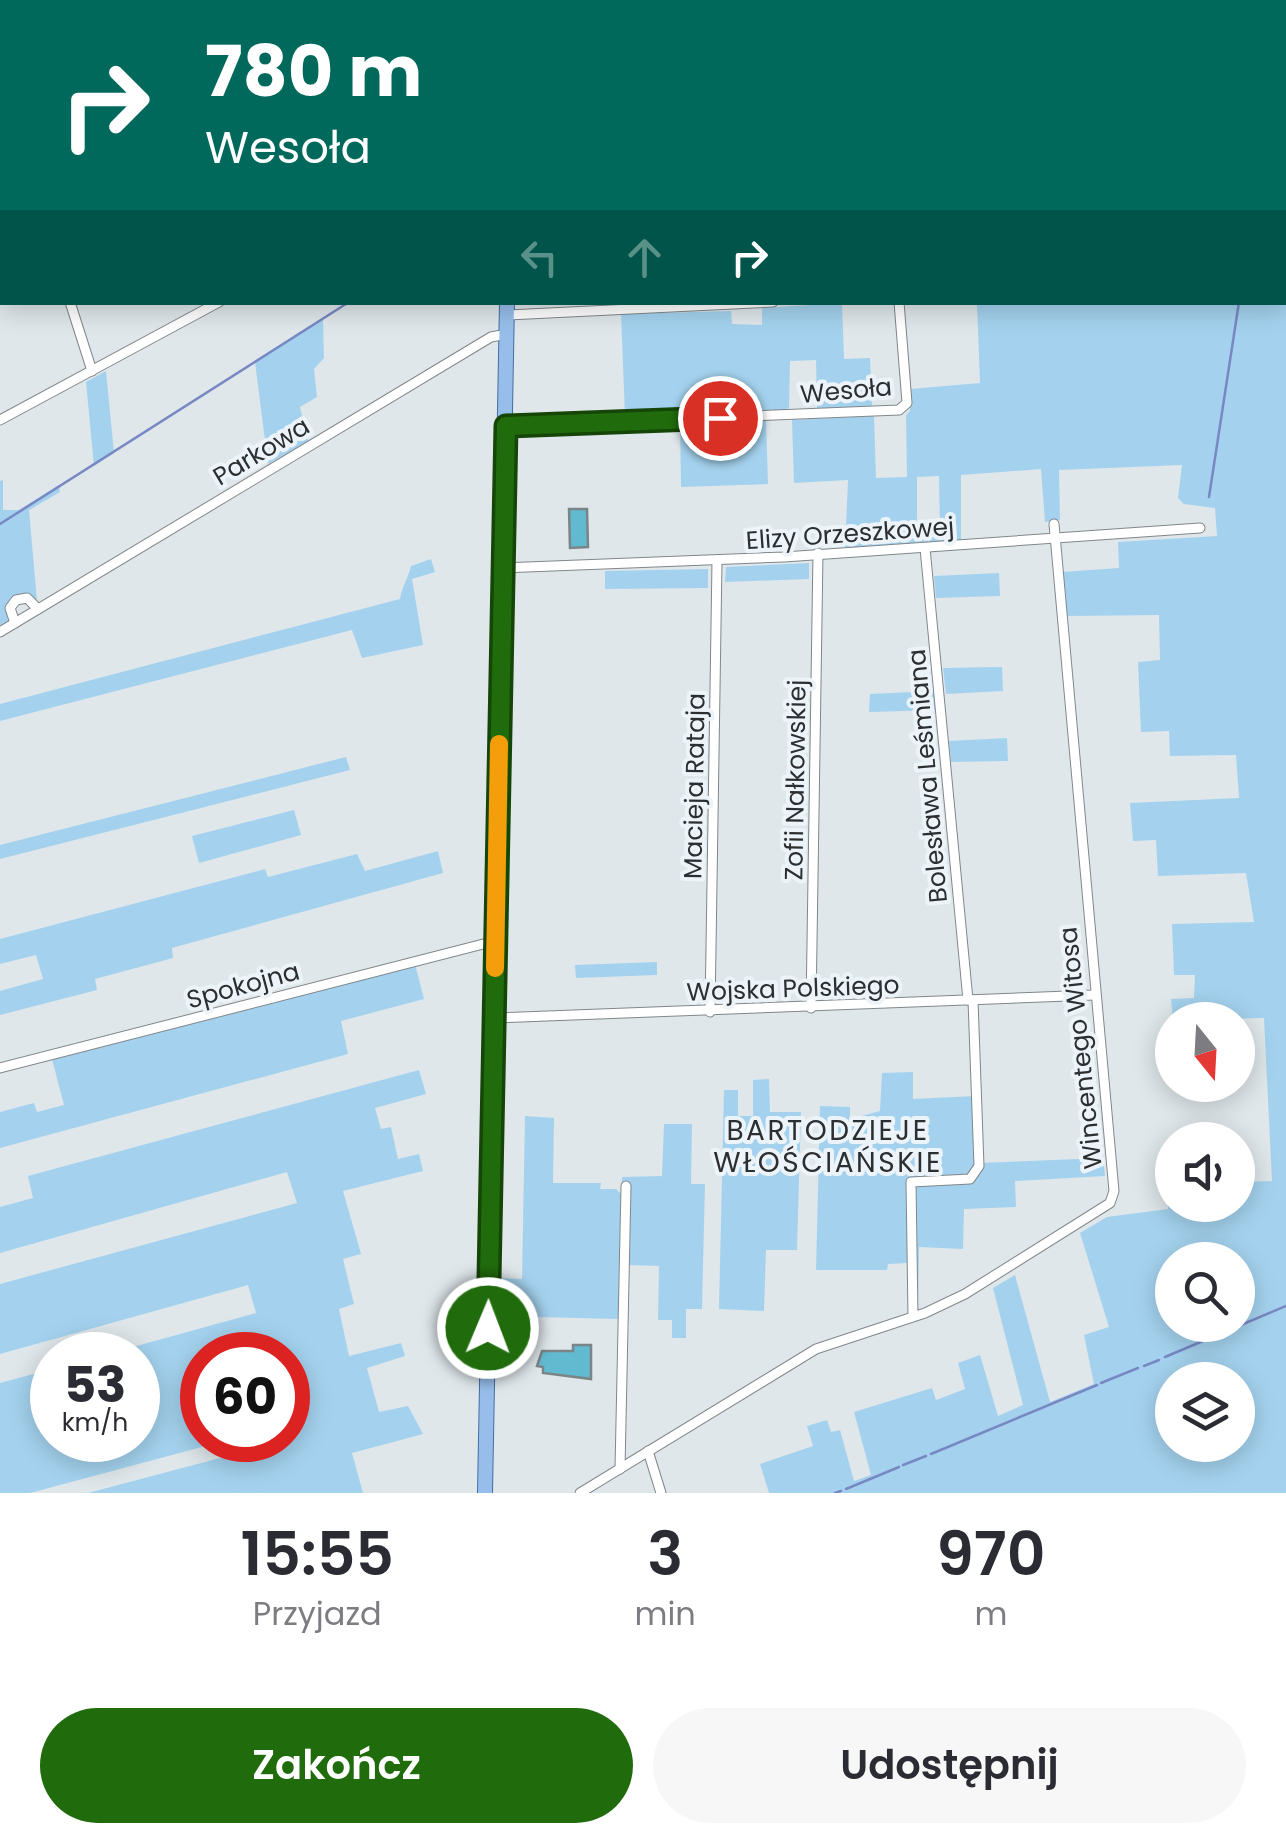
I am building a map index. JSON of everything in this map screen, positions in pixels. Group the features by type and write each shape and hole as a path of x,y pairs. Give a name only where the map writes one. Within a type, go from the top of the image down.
{"main road":[{"path":"485,1493 507,309"}],"street":[{"path":"71,305 92,371"},
{"path":"0,420 213,305"},
{"path":"507,309 659,305"},
{"name":"Wesoła","path":"506,426 899,410 907,403 899,305"},
{"name":"Parkowa","path":"0,632 476,347 507,334"},
{"name":"Wincentego Witosa","path":"580,1493 816,1348 914,1316 965,1294 1110,1204 1114,1191 1054,524"},
{"name":"Elizy Orzeszkowej","path":"502,568 718,561 1200,528"},
{"name":"Bolesława Leśmiana","path":"914,1316 911,1182 970,1179 979,1166 970,1000 925,548"},
{"name":"Zofii Nałkowskiej","path":"812,1008 818,553"},
{"name":"Macieja Rataja","path":"710,1012 718,561"},
{"name":"Parkowa","path":"15,623 10,608 16,600 27,598 38,609"},
{"name":"Spokojna","path":"0,1068 495,941"},
{"name":"Wojska Polskiego","path":"494,1018 1094,996"},
{"path":"620,1468 626,1186"},
{"path":"648,1451 662,1493"}],"shaded area":[{"path":"842,305 844,359 870,358 872,405 867,409 821,411 817,408 816,360 790,361 789,408 778,412 625,416 621,314 731,311 732,324 762,325 762,308"},
{"path":"977,305 1286,305 1286,1493 769,1493 760,1464 813,1446 807,1426 827,1420 831,1432 840,1430 854,1481 871,1475 854,1412 932,1388 936,1400 965,1389 958,1363 980,1355 998,1416 1023,1405 993,1288 1015,1275 1050,1402 1094,1384 1084,1335 1109,1327 1080,1233 1107,1217 1155,1211 1155,1222 1255,1222 1255,1182 1272,1181 1264,1018 1255,1018 1255,1002 1171,999 1194,998 1195,975 1174,975 1172,924 1254,922 1246,873 1158,876 1156,840 1133,841 1130,803 1239,798 1236,755 1170,756 1169,731 1141,732 1138,662 1160,660 1159,615 1066,616 1061,572 1119,568 1118,542 1217,536 1215,508 1184,504 1178,498 1182,465 1059,470 1060,520 1045,522 1041,469 961,475 961,540 845,548 848,480 794,483 792,420 874,416 876,478 907,477 906,415 910,411 910,389 980,383","holes":["939,476 940,532 917,532 917,477"]},
{"path":"323,319 324,358 314,369 317,397 300,407 308,441 268,464 255,362"},
{"path":"106,371 114,453 94,466 86,382"},
{"path":"766,421 768,484 681,487 680,423"},
{"path":"3,480 3,510 19,510 59,485 60,492 29,510 37,601 25,595 7,608 9,622 0,627 0,481"},
{"path":"431,559 435,572 412,579 423,645 362,658 352,630 0,721 0,704 400,599 411,566"},
{"path":"809,563 809,579 725,582 726,567"},
{"path":"708,569 708,588 605,589 605,571"},
{"path":"999,573 1000,596 936,598 934,576"},
{"path":"1002,667 1003,691 946,694 943,668"},
{"path":"935,691 937,710 869,712 870,694"},
{"path":"1007,738 1008,761 951,762 949,741"},
{"path":"346,757 350,770 0,859 0,845"},
{"path":"294,810 301,835 199,863 192,836"},
{"path":"438,851 443,873 172,948 173,958 95,979 97,990 0,1015 0,991 43,979 36,955 0,964 0,939 265,869 268,877 357,854 365,871"},
{"path":"657,962 657,975 576,978 575,965"},
{"path":"415,964 424,999 341,1021 348,1054 0,1148 0,1112 34,1103 37,1112 64,1105 52,1059"},
{"path":"419,1070 426,1094 375,1108 381,1129 391,1127 398,1159 419,1154 423,1171 343,1191 361,1254 343,1259 354,1304 339,1309 349,1356 401,1343 405,1356 367,1368 379,1412 408,1406 423,1434 352,1453 363,1493 88,1493 205,1462 310,1462 310,1332 187,1332 256,1313 248,1285 79,1332 30,1332 30,1346 0,1354 0,1284 297,1203 287,1172 0,1253 0,1207 33,1198 28,1176"},
{"path":"913,1072 913,1099 975,1096 979,1163 1103,1158 1105,1176 1015,1181 1016,1207 964,1209 963,1249 919,1247 918,1305 908,1309 907,1263 888,1264 887,1270 816,1270 820,1106 850,1107 850,1119 880,1111 882,1073"},
{"path":"769,1079 770,1112 801,1112 797,1250 766,1250 764,1311 719,1309 724,1090 738,1090 738,1116 753,1116 753,1080"},
{"path":"525,1116 554,1118 553,1183 601,1183 600,1189 616,1189 623,1196 618,1319 496,1316 498,1278 522,1279"},
{"path":"664,1124 692,1124 691,1184 705,1184 702,1309 686,1309 686,1338 672,1338 672,1320 658,1320 659,1266 628,1265 628,1183 622,1183 622,1177 662,1176"},
{"path":"180,1334 180,1453 160,1458 160,1340"},
{"path":"30,1375 30,1462 146,1462 30,1493 0,1493 0,1383"}],"building":[{"path":"569,509 587,509 588,547 570,548"},
{"path":"573,1345 591,1345 591,1379 543,1373 543,1367 537,1366 542,1351 573,1351"}],"waterway":[{"path":"0,524 344,305"},
{"path":"1209,497 1239,305"},
{"path":"1165,1357 1286,1306"},
{"path":"1144,1366 1159,1360"},
{"path":"1101,1383 1138,1368"},
{"path":"931,1454 1097,1385"},
{"path":"903,1465 926,1456"},
{"path":"846,1489 899,1467"},
{"path":"835,1493 841,1491"}],"slow traffic":[{"path":"495,968 499,744"}],"district":[{"name":"BARTODZIEJE WŁOŚCIAŃSKIE","path":"828,1146"}],"route":[{"path":"488,1328 506,426 720,418"}]}
